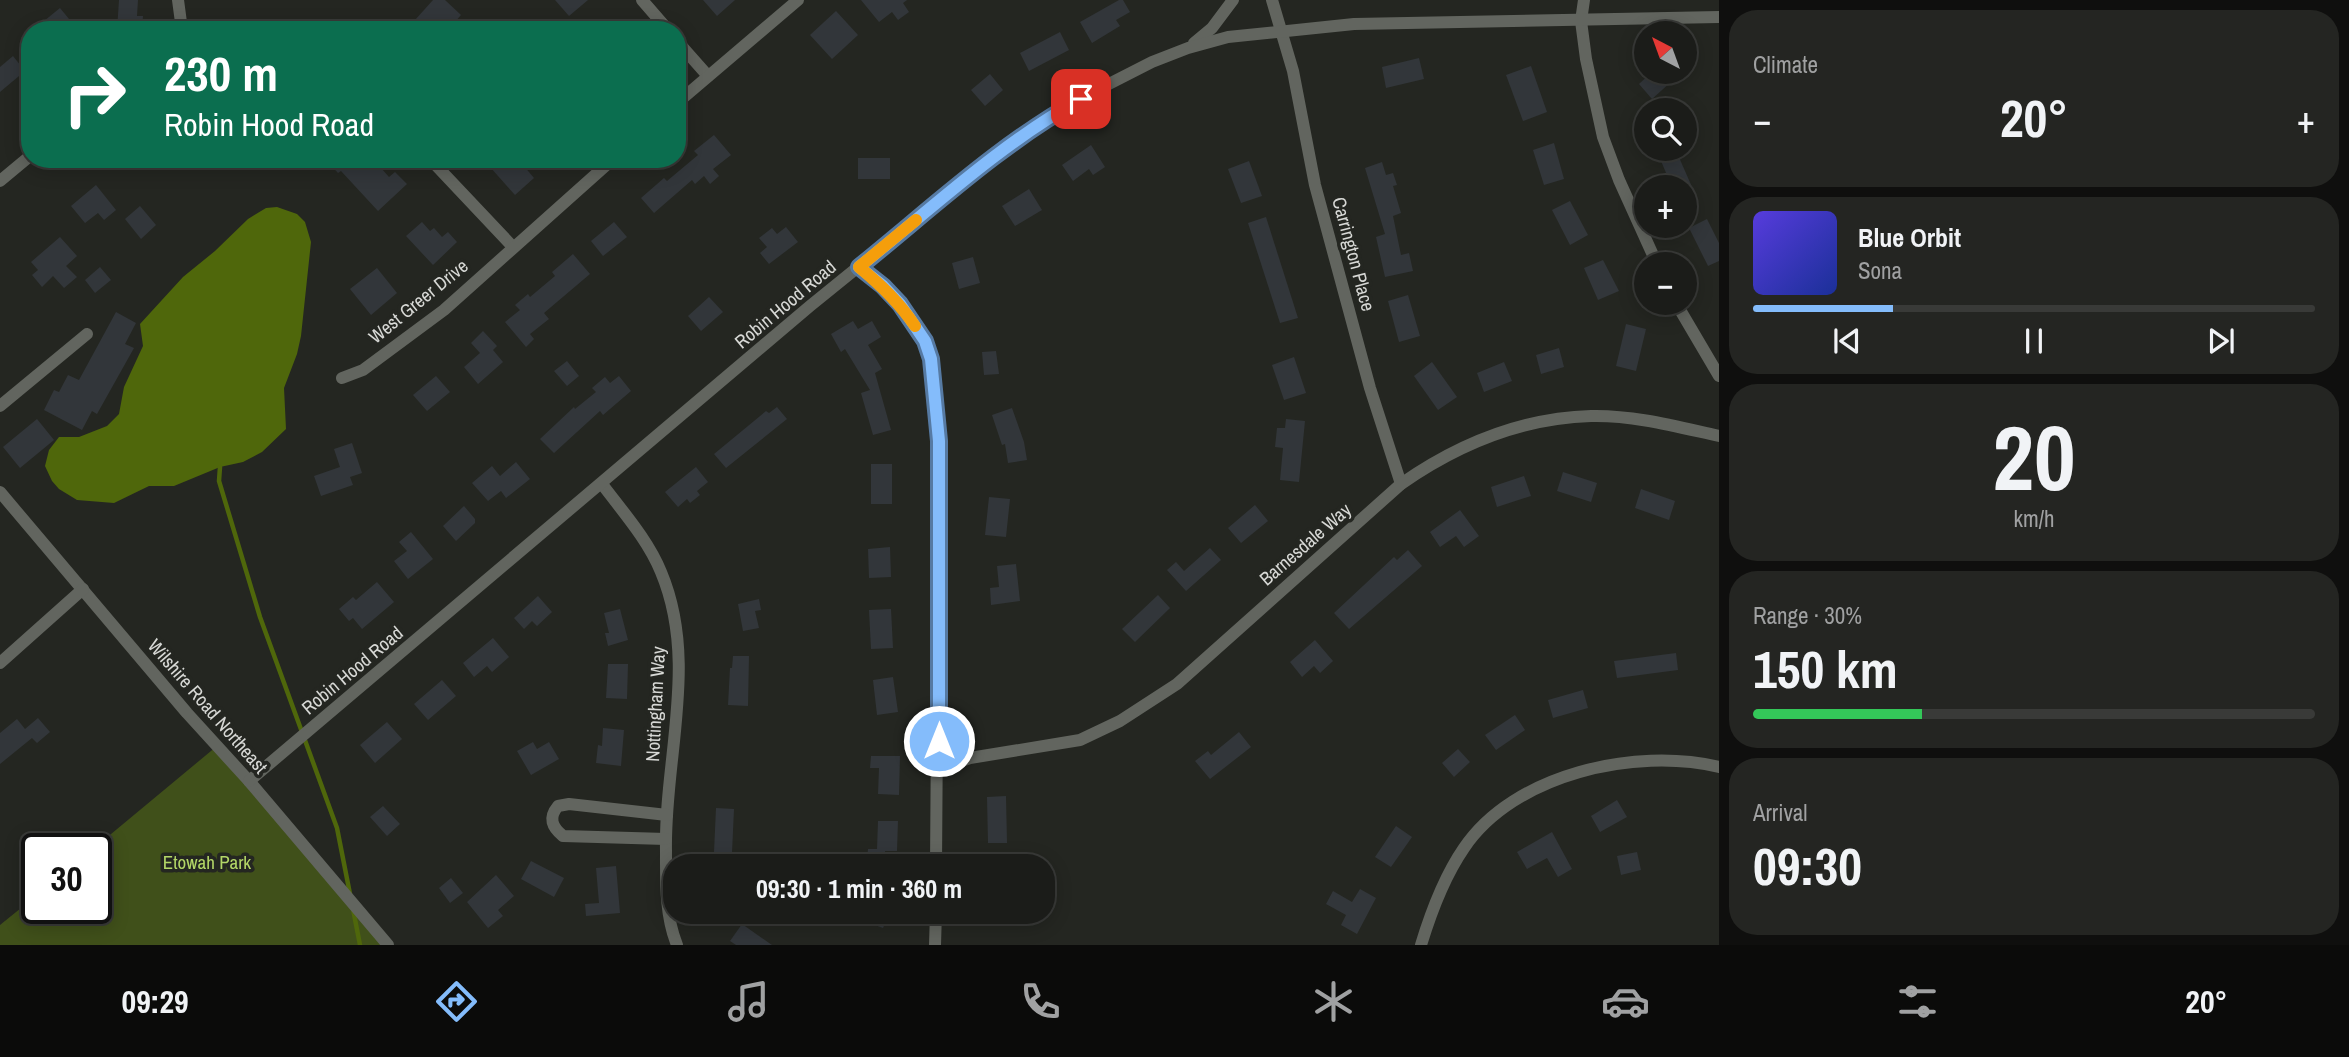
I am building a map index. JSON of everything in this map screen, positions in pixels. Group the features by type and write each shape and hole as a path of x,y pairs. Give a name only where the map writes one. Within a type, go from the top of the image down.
{"street":[{"path":"178,0 182,21"},
{"path":"642,0 660,21"},
{"path":"686,95 798,0"},
{"path":"1188,48 1212,28 1233,0"},
{"name":"Carrington Place","path":"1272,0 1293,71 1315,185 1370,388 1401,484"},
{"path":"1584,0 1581,21 1586,59 1604,137 1619,180 1652,252"},
{"name":"Robin Hood Road","path":"249,782 859,267 984,165 1059,111 1152,62 1228,37 1354,24 1719,18"},
{"path":"686,51 708,76"},
{"path":"0,181 21,164"},
{"path":"438,168 513,247"},
{"name":"West Greer Drive","path":"342,378 363,370 444,310 603,168"},
{"path":"859,267 900,304 925,341 931,359 939,441 936,854"},
{"path":"1683,315 1719,376"},
{"path":"0,406 87,334"},
{"name":"Barnesdale Way","path":"939,769 970,758 1080,740 1121,721 1177,684 1401,484 1433,463 1487,437 1543,421 1592,416 1630,419 1718,435"},
{"name":"Nottingham Way","path":"602,484 641,537 660,569 675,614 679,674 666,839 668,918 677,945"},
{"name":"Wilshire Road Northeast","path":"0,492 388,945"},
{"path":"0,663 83,589"},
{"path":"1421,945 1430,915 1464,847 1494,814 1512,801 1537,788 1612,764 1674,761 1719,766"},
{"path":"666,839 563,836 555,830 552,823 553,812 558,806 569,804 667,815"},
{"path":"935,945 936,924"}],"green space":[{"name":"Etowah Park","path":"217,746 386,945 0,945 0,925 21,908 21,924 112,924 112,833"}],"shaded area":[{"path":"277,207 297,214 305,222 311,242 301,336 284,388 286,429 262,452 243,462 220,467 174,486 149,486 114,503 77,500 59,489 45,466 49,450 59,437 79,437 107,426 119,414 124,387 143,346 140,324 183,277 248,219 266,208"}],"building":[{"path":"119,0 138,0 137,16 143,16 143,21 118,21"},
{"path":"433,0 445,0 461,15 456,21 414,21"},
{"path":"555,0 588,0 569,16"},
{"path":"703,0 735,0 717,16"},
{"path":"861,0 907,0 903,3 909,12 898,20 892,12 879,22"},
{"path":"1123,0 1130,12 1116,20 1120,26 1092,43 1080,22"},
{"path":"60,8 71,21 44,21"},
{"path":"836,11 858,35 832,59 810,35"},
{"path":"1060,32 1069,50 1029,71 1020,53"},
{"path":"13,56 21,66 21,74 0,92 0,67"},
{"path":"1419,58 1424,79 1386,88 1382,67"},
{"path":"1531,66 1547,112 1523,121 1506,75"},
{"path":"990,74 1003,90 985,106 971,90"},
{"path":"1639,84 1669,84 1653,98"},
{"path":"714,135 731,155 713,169 719,176 710,184 704,176 695,184 692,180 654,213 641,198 664,178 667,181 686,168 698,155 694,151"},
{"path":"1554,143 1564,179 1544,185 1533,150"},
{"path":"1091,145 1105,167 1093,175 1089,169 1073,181 1062,165"},
{"path":"858,158 890,158 890,179 858,179"},
{"path":"1249,161 1262,196 1241,203 1228,169"},
{"path":"1661,161 1681,161 1687,175 1667,175"},
{"path":"1382,162 1386,175 1393,173 1397,185 1393,186 1401,213 1393,216 1401,255 1409,253 1413,271 1385,277 1376,237 1385,234 1365,168"},
{"path":"333,168 381,168 389,177 395,172 407,184 378,211 341,171 338,173"},
{"path":"491,168 526,168 534,178 515,195"},
{"path":"96,185 116,210 104,220 98,213 85,223 71,206"},
{"path":"1029,189 1042,210 1015,226 1002,206"},
{"path":"1570,201 1588,235 1570,245 1552,210"},
{"path":"140,206 156,225 141,239 125,219"},
{"path":"1266,217 1298,318 1280,323 1248,223"},
{"path":"1707,219 1719,243 1719,261 1708,266 1694,238 1697,238 1697,224"},
{"path":"422,222 430,231 434,228 442,237 448,232 457,242 433,265 406,236"},
{"path":"614,222 627,237 603,256 591,241"},
{"path":"786,227 798,242 769,264 760,253 767,247 759,238 772,228 777,234"},
{"path":"60,237 77,256 66,266 77,277 64,288 53,276 42,287 32,275 38,270 31,262"},
{"path":"573,254 590,274 544,313 549,319 530,334 534,339 526,347 505,322 520,310 515,305 528,294 530,297 555,276 552,272"},
{"path":"973,257 980,283 959,289 952,263"},
{"path":"1603,260 1619,291 1598,300 1584,268"},
{"path":"100,267 111,280 95,293 85,280"},
{"path":"377,268 397,293 371,315 350,289"},
{"path":"1408,295 1420,336 1399,342 1388,301"},
{"path":"709,297 723,312 701,331 688,316"},
{"path":"116,312 136,323 125,344 134,348 97,414 92,411 82,430 44,410 54,390 59,392 68,375 79,380"},
{"path":"853,321 858,329 872,321 881,337 868,345 882,369 875,373 891,430 873,435 861,393 870,390 845,349 841,352 831,334"},
{"path":"1626,324 1646,329 1636,371 1616,366"},
{"path":"483,331 497,346 493,350 503,362 478,384 464,367 480,353 471,343"},
{"path":"1559,348 1564,367 1541,374 1536,355"},
{"path":"996,351 999,374 984,375 982,352"},
{"path":"1294,357 1306,393 1284,400 1272,365"},
{"path":"567,361 579,376 567,386 554,371"},
{"path":"1432,362 1457,397 1438,410 1414,376"},
{"path":"1504,362 1512,381 1484,392 1477,373"},
{"path":"436,376 450,392 427,411 413,395"},
{"path":"619,376 631,391 603,415 600,411 554,453 540,439 574,407 575,409 596,392 592,388 605,377 610,383"},
{"path":"777,407 787,419 726,468 714,454 766,411 769,413"},
{"path":"1012,408 1024,442 1027,460 1008,463 1005,444 1002,445 992,415"},
{"path":"37,419 54,440 20,468 3,447"},
{"path":"1286,419 1305,421 1299,482 1280,480 1283,448 1275,447 1277,428 1285,428"},
{"path":"352,443 362,473 350,477 353,485 321,496 314,476 340,467 334,449"},
{"path":"516,462 530,479 506,498 501,491 488,501 472,483 492,466 500,476"},
{"path":"871,464 892,464 892,504 871,504"},
{"path":"696,467 708,482 697,491 700,495 690,503 687,499 678,507 665,492"},
{"path":"1563,472 1597,483 1591,502 1557,491"},
{"path":"1524,476 1531,496 1497,507 1491,487"},
{"path":"1641,489 1675,501 1669,520 1635,508"},
{"path":"989,497 1010,499 1006,537 985,535"},
{"path":"1255,505 1268,521 1241,543 1228,528"},
{"path":"464,506 475,519 475,523 456,541 443,526"},
{"path":"1460,510 1479,536 1464,547 1456,536 1440,547 1430,532"},
{"path":"411,532 433,559 408,579 394,561 407,551 399,542"},
{"path":"890,547 891,577 869,578 868,549"},
{"path":"1210,548 1221,560 1186,591 1167,570 1176,562 1184,571"},
{"path":"1408,550 1422,566 1349,629 1334,613 1394,557 1397,560"},
{"path":"1016,564 1020,601 991,605 990,588 999,587 997,566"},
{"path":"377,582 394,602 362,629 353,618 349,621 339,609 353,597 356,600"},
{"path":"1158,595 1170,608 1135,642 1122,629"},
{"path":"538,596 552,612 537,626 532,621 524,629 514,618"},
{"path":"759,599 761,610 755,611 759,628 743,631 738,604"},
{"path":"620,609 628,640 608,646 605,633 609,633 604,613"},
{"path":"891,609 893,648 871,649 869,610"},
{"path":"493,638 509,657 492,672 487,666 474,677 463,663"},
{"path":"1315,640 1333,661 1320,673 1314,666 1302,677 1290,662"},
{"path":"1676,653 1678,670 1617,678 1614,661"},
{"path":"733,656 749,656 748,706 728,705"},
{"path":"608,664 628,664 627,699 606,698"},
{"path":"893,677 898,712 877,715 873,680"},
{"path":"442,680 456,696 428,720 414,704"},
{"path":"1583,690 1588,708 1553,718 1548,700"},
{"path":"1515,715 1525,730 1496,750 1485,735"},
{"path":"38,718 50,732 37,743 32,738 0,764 0,733 17,719 25,729"},
{"path":"387,722 402,739 375,763 360,745"},
{"path":"603,728 624,730 621,766 596,763 598,745 602,746"},
{"path":"1239,732 1251,747 1210,779 1195,761 1208,751 1211,755"},
{"path":"533,742 537,749 549,742 559,759 531,775 517,751"},
{"path":"1458,749 1470,762 1454,777 1442,763"},
{"path":"871,756 900,756 899,795 878,794 879,768 870,768"},
{"path":"1006,796 1007,843 988,843 987,797"},
{"path":"1617,800 1627,817 1600,832 1591,816"},
{"path":"383,806 400,824 387,836 370,817"},
{"path":"716,808 734,809 732,853 714,852"},
{"path":"878,821 898,821 897,851 868,854 868,849 877,849"},
{"path":"1396,826 1412,837 1391,867 1375,857"},
{"path":"1552,832 1572,869 1558,877 1547,858 1527,869 1517,852"},
{"path":"1637,852 1641,870 1621,875 1617,856"},
{"path":"531,861 564,878 554,897 521,879"},
{"path":"616,866 620,913 586,916 585,904 599,903 596,868"},
{"path":"496,875 514,896 498,910 503,916 488,928 467,902"},
{"path":"451,878 463,893 450,903 439,888"},
{"path":"1360,889 1376,898 1357,934 1341,925 1346,915 1326,904 1333,891 1352,902"},
{"path":"742,924 772,945 736,945 730,941"}],"waterway":[{"path":"220,467 219,481 260,617 337,828 350,894"},
{"path":"353,909 360,945"}],"slow traffic":[{"path":"915,326 883,286 859,267 916,220"}],"route":[{"path":"939,741 939,441 935,382 925,341 900,304 859,267 1002,151 1081,99"}]}
